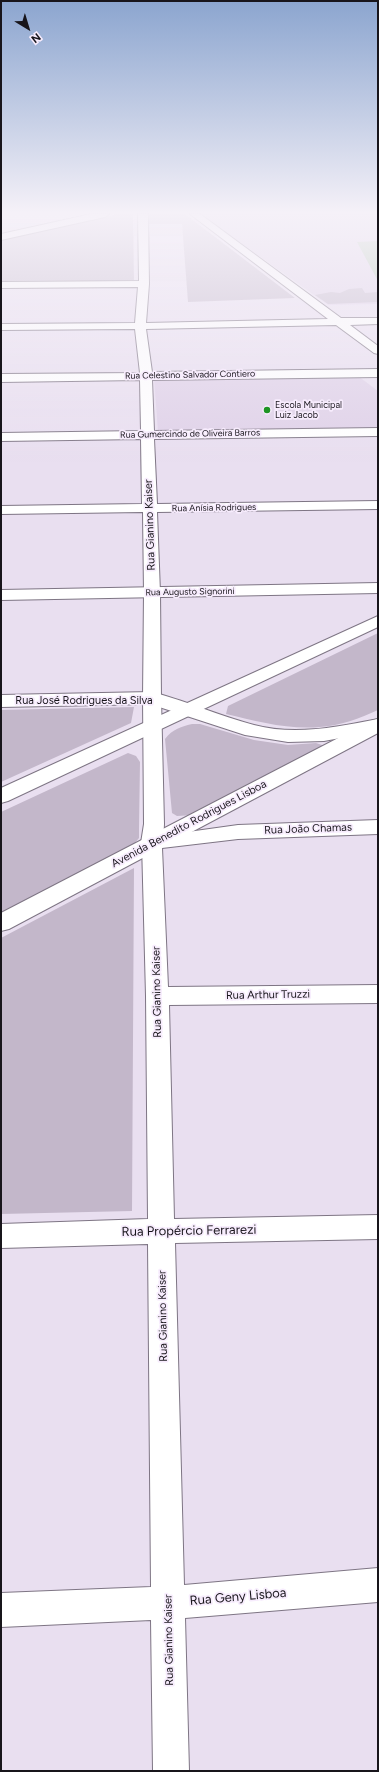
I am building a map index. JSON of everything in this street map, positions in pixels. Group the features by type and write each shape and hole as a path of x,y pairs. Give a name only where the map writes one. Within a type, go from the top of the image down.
{"main road":[{"name":"Rua Augusto Signorini","path":"1,596 378,588"},
{"path":"1,796 378,622"},
{"name":"Rua José Rodrigues da Silva","path":"1,701 152,698 252,731 288,736 324,735 378,725"},
{"name":"Rua Gianino Kaiser","path":"152,698 154,824 152,843"},
{"name":"Avenida Benedito Rodrigues Lisboa","path":"1,922 378,725"}],"street":[{"name":"Rua Gianino Kaiser","path":"143,297 140,326 146,376 152,593 152,698"},
{"path":"307,297 378,351"},
{"path":"1,327 140,326 378,321"},
{"name":"Rua Celestino Salvador Contiero","path":"1,378 378,373"},
{"name":"Rua Gumercindo de Oliveira Barros","path":"1,437 378,432"},
{"name":"Rua Anísia Rodrigues","path":"1,510 149,509 378,504"},
{"path":"222,806 223,821 238,832"},
{"name":"Rua João Chamas","path":"152,843 238,832 378,827"},
{"name":"Rua Gianino Kaiser","path":"152,843 157,996 171,1771"},
{"name":"Rua Arthur Truzzi","path":"157,996 378,994"},
{"name":"Rua Propércio Ferrarezi","path":"1,1236 378,1227"},
{"name":"Rua Geny Lisboa","path":"1,1610 168,1603 378,1585"}],"shaded area":[{"path":"188,297 293,297 295,298 188,302"},
{"path":"316,297 378,297 378,304 328,305"},
{"path":"317,297 378,297 378,302 328,304"},
{"name":"Escola Municipal Luiz Jacob","path":"358,376 378,391 378,429 158,432 154,378"},
{"path":"378,633 378,710 357,719 342,723 308,728 272,724 226,714 228,706"},
{"path":"134,707 131,723 1,782 1,710"},
{"path":"192,724 200,724 254,740 288,745 316,743 322,745 323,748 194,815 177,816 172,813 165,739 177,729"},
{"path":"128,753 136,756 140,762 139,838 134,844 1,917 1,812"},
{"path":"134,868 132,1211 1,1214 1,938"}],"place":[{"name":"Escola Municipal Luiz Jacob","path":"267,410"}]}
